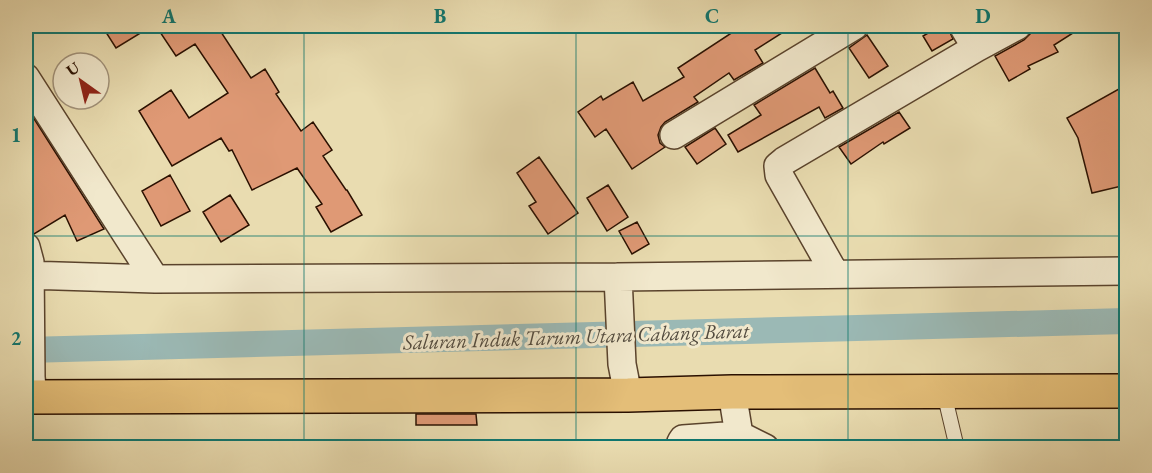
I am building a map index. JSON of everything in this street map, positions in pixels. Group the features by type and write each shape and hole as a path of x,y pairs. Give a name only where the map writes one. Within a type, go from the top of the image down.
{"main road":[{"path":"30,390 625,380 733,397 946,400 1126,391"}],"street":[{"path":"675,135 854,26"},
{"path":"834,274 779,175 778,166 970,37 1017,26"},
{"path":"26,78 155,279"},
{"path":"26,247 30,262 30,390"},
{"path":"29,280 155,279 618,285 834,274 1126,271"},
{"path":"618,285 625,380"},
{"path":"733,397 738,433"},
{"path":"682,447 683,439 738,433 765,447"}],"lane":[{"path":"946,400 955,442"}],"building":[{"path":"102,26 152,26 116,48"},
{"path":"156,26 224,26 219,29 251,78 265,69 279,92 276,94 301,131 313,122 332,150 323,156 362,215 331,232 316,207 322,204 297,168 252,190 232,150 229,151 221,138 172,166 139,111 171,90 189,118 228,93 195,44 176,56"},
{"path":"742,26 793,26 755,50 763,63 734,80 729,73 694,97 698,102 665,122 658,135 660,143 665,147 632,169 606,129 595,137 578,112 601,96 603,100 633,82 643,101 684,77 678,68"},
{"path":"940,26 947,26 953,39 932,51 923,36"},
{"path":"1047,26 1084,26 1054,45 1058,52 1028,66 1030,69 1009,81 995,56 1024,40 1031,33"},
{"path":"867,35 888,66 869,78 849,48"},
{"path":"815,68 830,93 833,91 843,108 825,118 819,107 738,152 728,135 761,115 754,105"},
{"path":"1126,85 1126,119 1123,121 1126,134 1126,185 1092,193 1078,138 1067,118"},
{"path":"26,106 104,229 77,241 65,215 34,234 26,232"},
{"path":"899,112 910,128 884,144 883,142 851,164 839,147"},
{"path":"715,128 726,144 697,164 685,147"},
{"path":"539,157 578,213 548,234 529,206 536,202 517,173"},
{"path":"170,175 190,211 161,226 142,191"},
{"path":"608,185 628,217 607,231 587,198"},
{"path":"230,195 249,225 221,242 203,212"},
{"path":"637,222 649,244 632,254 619,231"},
{"path":"416,414 476,414 477,425 416,425"}],"waterway":[{"name":"Saluran Induk Tarum Utara Cabang Barat","path":"26,350 1126,321"}]}
